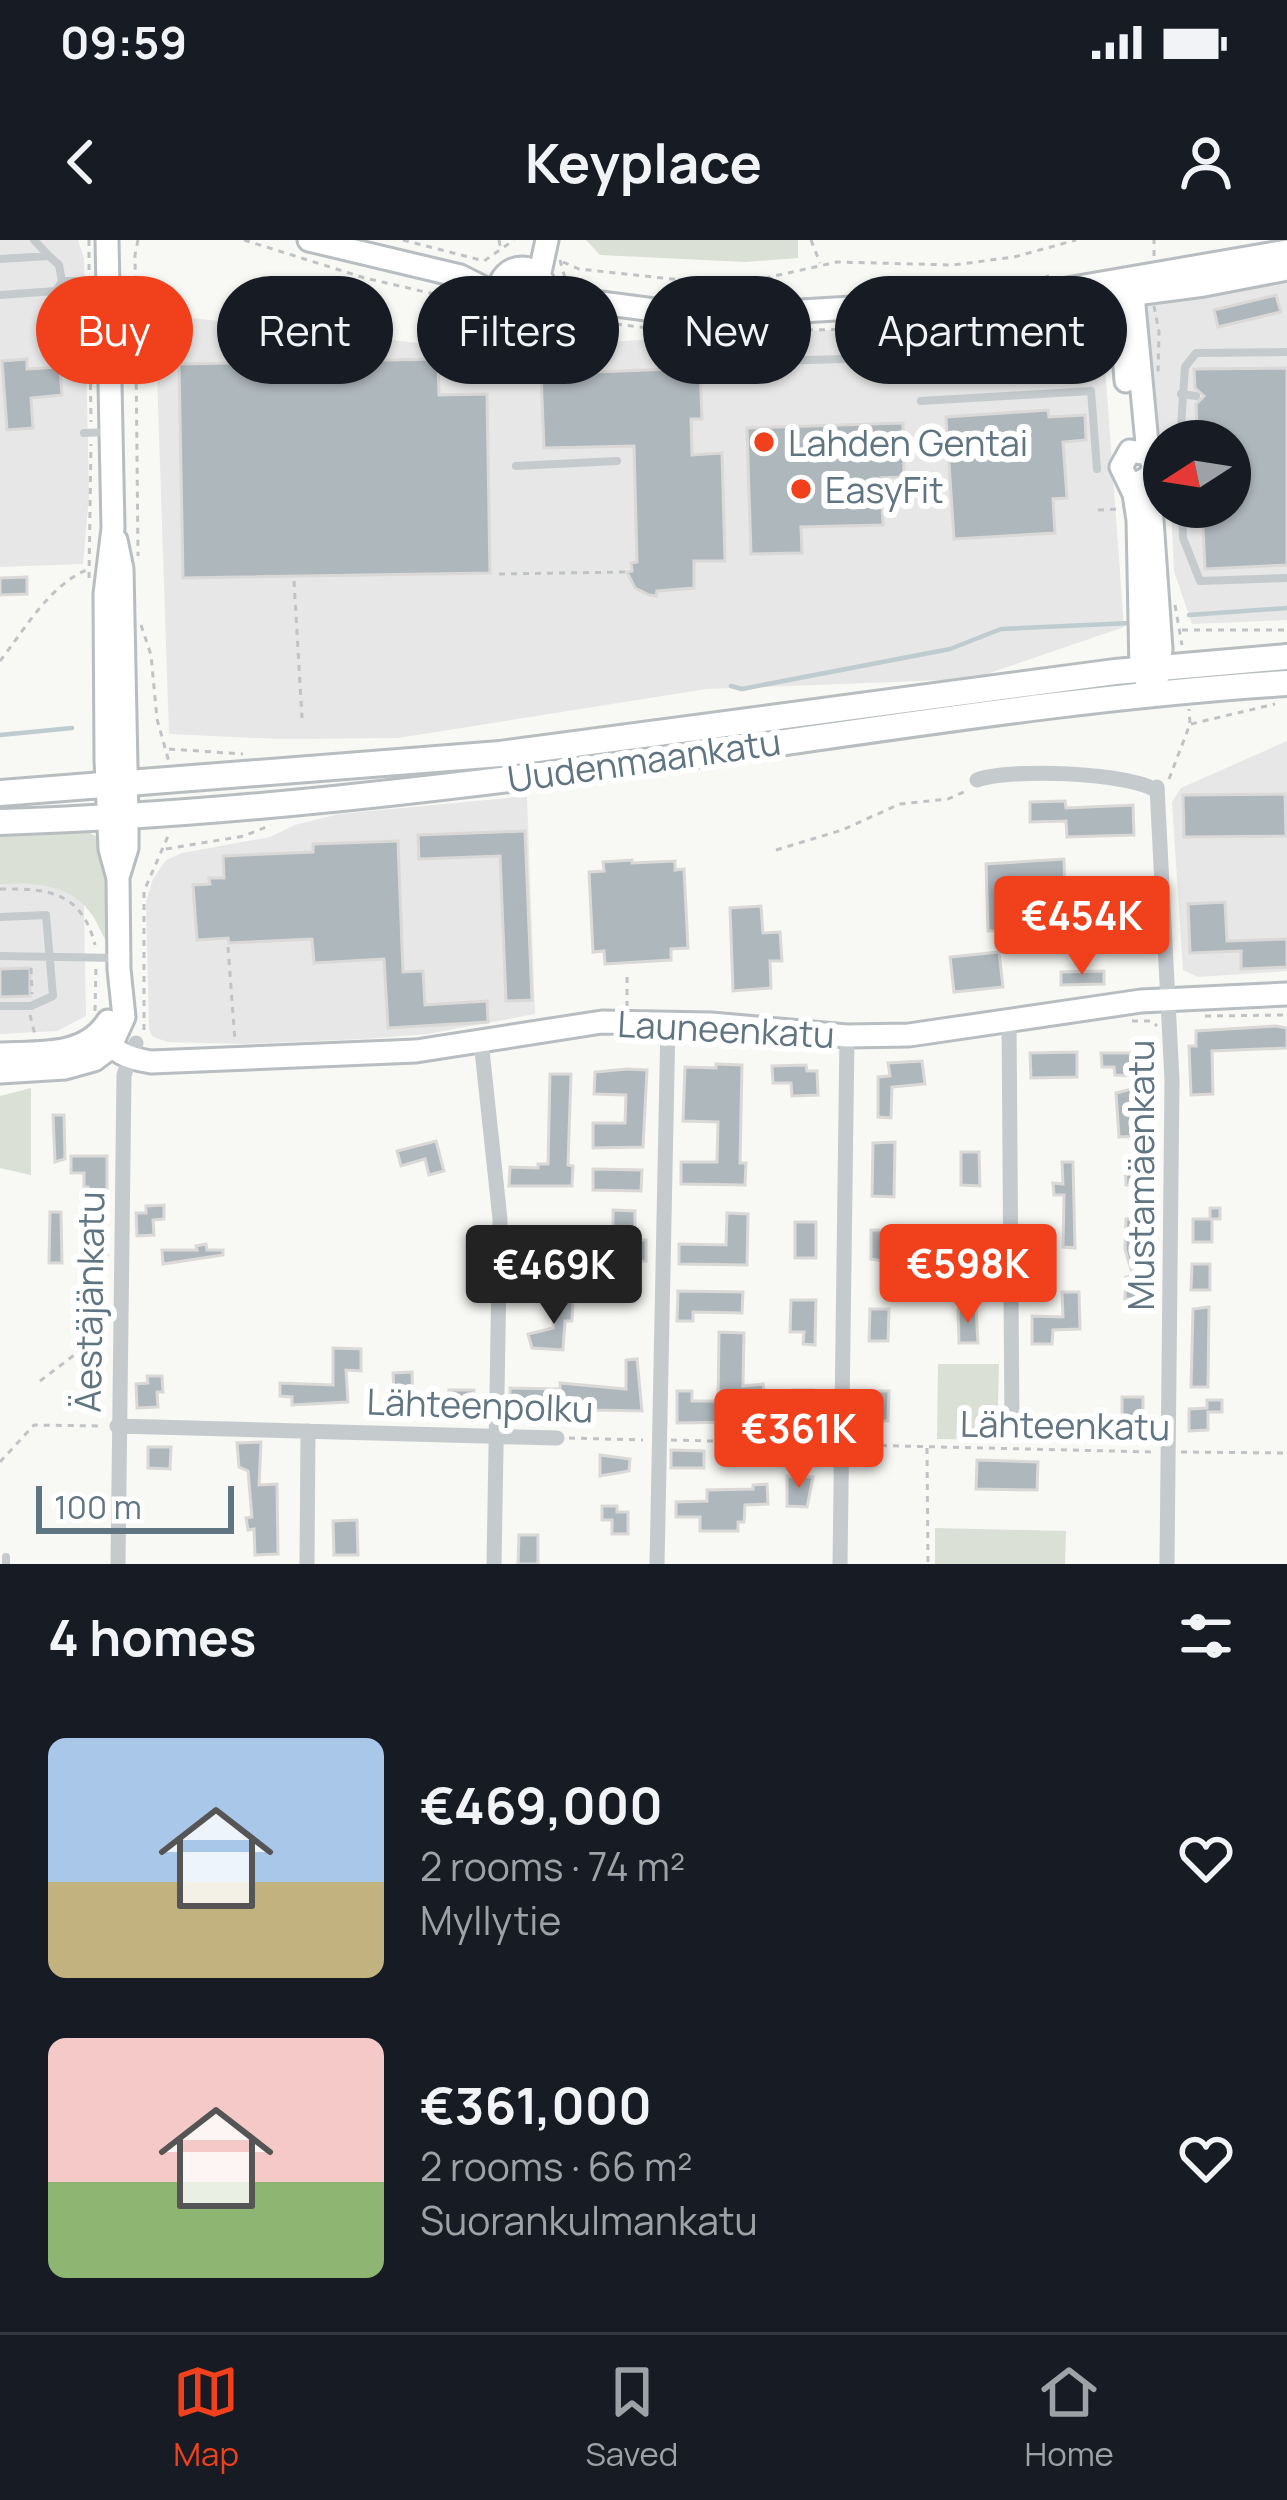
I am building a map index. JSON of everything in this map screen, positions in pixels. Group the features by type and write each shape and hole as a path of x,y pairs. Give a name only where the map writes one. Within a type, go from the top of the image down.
{"main road":[{"name":"Uudenmaankatu","path":"0,793 536,750 1151,659 1287,657"},
{"name":"Uudenmaankatu","path":"0,822 281,805 1153,693 1287,682"}],"street":[{"path":"101,276 107,240"},
{"path":"103,276 121,240"},
{"path":"309,240 456,276"},
{"path":"532,276 550,242"},
{"path":"1133,287 1287,251"},
{"path":"619,305 670,312 768,313 1037,296 1094,282 1133,287 1287,269"},
{"path":"1133,287 1132,440 1120,466 1143,467"},
{"path":"1133,287 1146,420"},
{"path":"95,384 96,432 122,569 117,818 110,849 118,878 119,963 111,1015 126,1042"},
{"path":"1143,500 1138,520 1153,693"},
{"name":"Mustamäenkatu","path":"976,780 996,773 1115,776 1157,789 1170,1035 1167,1564"},
{"name":"Launeenkatu","path":"0,1054 126,1042 331,1057 416,1051 602,1022 668,1022 847,1036 909,1034 1125,1003 1287,994"},
{"path":"1009,1021 1012,1426"},
{"path":"657,1564 668,1022"},
{"path":"840,1564 847,1036"},
{"path":"481,1041 500,1219 494,1564"},
{"name":"Launeenkatu","path":"0,1072 65,1068 94,1060 126,1042"},
{"name":"Äestäjänkatu","path":"118,1564 118,1322 126,1042"},
{"name":"Lähteenpolku","path":"117,1426 557,1438"},
{"path":"308,1431 308,1564"}],"lane":[{"path":"34,240 62,270 62,276"},
{"path":"0,259 50,256"},
{"path":"0,295 36,292"},
{"path":"1180,420 1185,367 1196,353 1287,352"},
{"path":"921,401 1091,391 1096,469"},
{"path":"1181,394 1196,396"},
{"path":"516,466 617,461"},
{"path":"1183,528 1200,581 1287,578"},
{"path":"0,917 46,915 52,996 31,1006 0,1006"},
{"path":"0,956 96,957 119,963"}],"path":[{"path":"88,240 99,276"},
{"path":"138,240 138,569"},
{"path":"403,240 522,276"},
{"path":"499,240 528,276"},
{"path":"514,240 529,276"},
{"path":"811,240 820,265"},
{"path":"550,242 560,260 579,269 700,282 752,281 820,265 953,265 1076,240"},
{"path":"1154,240 1133,287 1159,332 1158,386"},
{"path":"535,276 560,260"},
{"path":"0,661 62,586 89,569 95,384"},
{"path":"500,574 625,572"},
{"path":"294,581 302,718"},
{"path":"141,621 169,766"},
{"path":"1180,630 1287,630"},
{"path":"1190,724 1287,699"},
{"path":"167,749 240,754"},
{"path":"776,850 842,830 900,804 964,794 976,780"},
{"path":"164,849 244,836 271,825"},
{"path":"0,889 45,890 74,904 87,919 126,1042 154,1045 144,1032 142,909 144,891 169,834"},
{"path":"229,947 235,1048"},
{"path":"36,954 31,1006 38,1043"},
{"path":"627,977 627,1008"},
{"path":"1192,1016 1287,1015"},
{"path":"1120,1022 1151,1021 1162,1034 1170,1035"},
{"path":"40,1381 118,1322"},
{"path":"0,1462 34,1425 117,1426"},
{"name":"Lähteenpolku","path":"557,1438 842,1444"},
{"name":"Lähteenkatu","path":"842,1444 1287,1453"},
{"path":"927,1446 928,1564"}],"shaded area":[{"path":"0,240 78,240 84,276 36,276 36,384 87,384 89,496 83,564 0,567"},
{"path":"586,240 798,240 798,258 746,262 600,255"},
{"path":"1287,280 1287,620 1192,624 1174,571 1172,528 1251,528 1251,420 1148,420 1137,298"},
{"path":"193,318 217,321 217,384 393,384 393,340 417,343 417,384 619,384 619,341 643,340 643,384 811,384 811,331 835,330 835,384 1106,384 1124,627 972,679 706,689 398,738 169,734 157,384 193,384"},
{"path":"1287,741 1287,971 1198,977 1183,970 1172,802 1181,788"},
{"path":"527,796 535,1014 427,1034 364,1039 244,1044 167,1042 152,1036 146,902 166,860 270,837 339,814"},
{"path":"81,828 106,848 107,942 84,905 63,891 0,884 0,832"},
{"path":"0,847 83,859 86,1016 57,1031 0,1034"},
{"path":"31,1088 31,1175 0,1168 0,1096"},
{"path":"938,1364 999,1364 997,1440 937,1439"},
{"path":"935,1528 1066,1531 1065,1564 935,1564"}],"building":[{"path":"1276,295 1281,312 1218,327 1214,310"},
{"path":"27,359 27,369 36,368 36,384 61,384 62,395 31,398 33,428 7,430 2,361"},
{"path":"417,359 417,384 439,384 439,395 487,394 490,573 183,578 179,384 193,384 193,364 217,363 217,384 393,384 393,360"},
{"path":"1287,368 1287,565 1205,569 1203,528 1251,528 1251,420 1197,420 1196,404 1204,396 1195,388 1194,369"},
{"path":"643,370 643,384 701,384 702,419 691,419 692,455 722,453 725,561 694,561 694,588 649,595 635,588 627,572 637,562 634,446 544,448 541,384 619,384 619,371"},
{"path":"1048,410 1049,417 1085,415 1086,440 1063,442 1067,498 1053,499 1055,533 954,539 946,417"},
{"path":"903,423 904,477 881,478 883,525 801,527 802,553 751,554 747,428"},
{"path":"27,577 27,594 0,595 0,578"},
{"path":"1285,794 1286,836 1184,837 1183,795"},
{"path":"1065,801 1066,808 1133,805 1134,835 1067,837 1066,821 1030,822 1030,802"},
{"path":"525,831 532,1000 506,1001 500,856 419,859 418,835"},
{"path":"398,841 403,972 423,971 425,1005 487,1001 488,1022 388,1028 384,959 314,963 312,939 197,940 193,885 224,878 223,856 313,852 313,844"},
{"path":"1064,859 1066,929 988,931 986,864"},
{"path":"675,861 675,870 684,869 688,948 671,949 671,960 605,964 604,951 593,952 589,872 604,871 603,862"},
{"path":"1146,898 1147,950 1108,952 1107,899"},
{"path":"1225,902 1227,941 1287,939 1287,967 1241,969 1241,951 1190,953 1188,904"},
{"path":"761,906 763,933 780,932 782,961 770,961 771,988 733,991 730,908"},
{"path":"999,952 1003,987 954,992 950,957"},
{"path":"30,968 30,996 0,997 0,969"},
{"path":"1104,971 1104,984 1061,985 1061,972"},
{"path":"1287,1028 1287,1048 1212,1051 1213,1094 1191,1095 1189,1046 1196,1046 1196,1031"},
{"path":"1077,1052 1077,1077 1031,1078 1030,1053"},
{"path":"1101,1053 1137,1053 1138,1076 1115,1075 1114,1067 1102,1067"},
{"path":"922,1061 925,1084 892,1087 891,1118 878,1117 878,1077 890,1076 888,1063"},
{"path":"716,1064 742,1065 740,1163 746,1163 745,1185 681,1184 681,1162 717,1162 718,1122 683,1121 685,1067 716,1068"},
{"path":"806,1065 807,1071 817,1071 818,1095 792,1096 791,1083 773,1083 772,1066"},
{"path":"647,1070 643,1147 593,1148 593,1123 625,1123 626,1095 594,1094 595,1072"},
{"path":"550,1074 571,1074 568,1165 573,1166 572,1186 509,1186 510,1167 548,1164"},
{"path":"1144,1086 1148,1136 1119,1137 1116,1093"},
{"path":"53,1115 64,1115 65,1159 55,1162"},
{"path":"436,1141 444,1171 429,1175 425,1159 401,1166 397,1151"},
{"path":"895,1142 894,1197 872,1196 873,1143"},
{"path":"961,1152 979,1152 980,1186 961,1185"},
{"path":"71,1156 107,1156 107,1266 93,1266 88,1187 84,1187 84,1173 71,1173"},
{"path":"1125,1159 1146,1159 1144,1187 1126,1185"},
{"path":"1062,1162 1073,1162 1075,1248 1063,1247 1064,1195 1054,1195 1053,1183 1063,1184"},
{"path":"593,1169 642,1170 641,1191 593,1190"},
{"path":"164,1205 164,1219 153,1220 154,1235 137,1236 136,1213 146,1213 146,1206"},
{"path":"1210,1208 1220,1208 1220,1219 1212,1219 1212,1242 1193,1242 1193,1219 1210,1219"},
{"path":"613,1210 635,1211 635,1240 646,1240 646,1261 511,1258 512,1239 613,1243"},
{"path":"50,1212 61,1212 62,1263 49,1263"},
{"path":"727,1213 748,1214 747,1265 679,1264 679,1244 726,1245"},
{"path":"1141,1217 1141,1224 1148,1225 1147,1285 1141,1284 1141,1299 1125,1299 1126,1277 1133,1276 1125,1249 1126,1219"},
{"path":"795,1222 816,1222 816,1258 795,1258"},
{"path":"871,1230 889,1230 889,1262 871,1259"},
{"path":"961,1230 982,1231 980,1264 961,1263"},
{"path":"206,1244 207,1250 223,1250 223,1255 163,1264 162,1250 197,1250 196,1246"},
{"path":"1192,1264 1210,1264 1210,1290 1191,1290"},
{"path":"678,1291 743,1292 742,1313 693,1312 693,1321 677,1321"},
{"path":"1062,1292 1079,1292 1080,1329 1053,1330 1052,1344 1032,1344 1032,1316 1063,1317"},
{"path":"554,1298 573,1300 572,1321 565,1321 563,1350 532,1348 528,1334 553,1328"},
{"path":"791,1300 816,1300 815,1345 803,1344 804,1332 790,1332"},
{"path":"1209,1307 1208,1387 1191,1387 1193,1309"},
{"path":"870,1309 889,1309 888,1341 869,1341"},
{"path":"976,1309 978,1343 959,1343 958,1310"},
{"path":"719,1332 744,1333 743,1386 763,1384 765,1395 740,1398 741,1422 677,1423 677,1391 692,1391 692,1401 718,1401"},
{"path":"333,1348 361,1349 361,1371 346,1370 348,1402 292,1405 292,1397 280,1396 280,1383 333,1385"},
{"path":"637,1359 642,1411 593,1410 593,1405 510,1408 510,1388 560,1389 560,1383 626,1389 626,1360"},
{"path":"412,1372 413,1406 387,1407 387,1393 394,1393 393,1373"},
{"path":"147,1376 162,1376 163,1392 157,1392 158,1407 137,1408 136,1384 148,1383"},
{"path":"449,1390 474,1390 474,1408 449,1408"},
{"path":"793,1390 813,1390 813,1420 792,1419"},
{"path":"868,1391 889,1391 888,1421 868,1421"},
{"path":"1122,1397 1143,1397 1143,1427 1122,1427"},
{"path":"1207,1400 1222,1400 1222,1412 1208,1412 1208,1430 1189,1431 1189,1409 1207,1408"},
{"path":"261,1442 259,1485 277,1484 278,1554 255,1555 254,1529 248,1530 246,1518 252,1517 248,1471 239,1467 237,1443"},
{"path":"148,1447 171,1447 170,1469 148,1468"},
{"path":"671,1450 704,1451 704,1468 671,1468"},
{"path":"600,1455 630,1459 629,1471 600,1476"},
{"path":"977,1460 1038,1462 1037,1490 976,1489"},
{"path":"787,1476 813,1477 807,1507 787,1506"},
{"path":"767,1484 768,1504 745,1505 738,1531 700,1531 700,1517 676,1517 676,1502 707,1501 707,1490"},
{"path":"602,1506 628,1512 628,1534 612,1534 612,1520 602,1520"},
{"path":"357,1520 358,1555 334,1555 333,1521"},
{"path":"519,1535 538,1535 538,1564 518,1564"}],"waterway":[{"path":"1189,615 1287,608"},
{"path":"731,686 742,689 950,649 1001,629 1131,623"},
{"path":"0,735 72,728"}],"place":[{"name":"Lahden Gentai","path":"764,442"},
{"name":"EasyFit","path":"801,489"}]}
